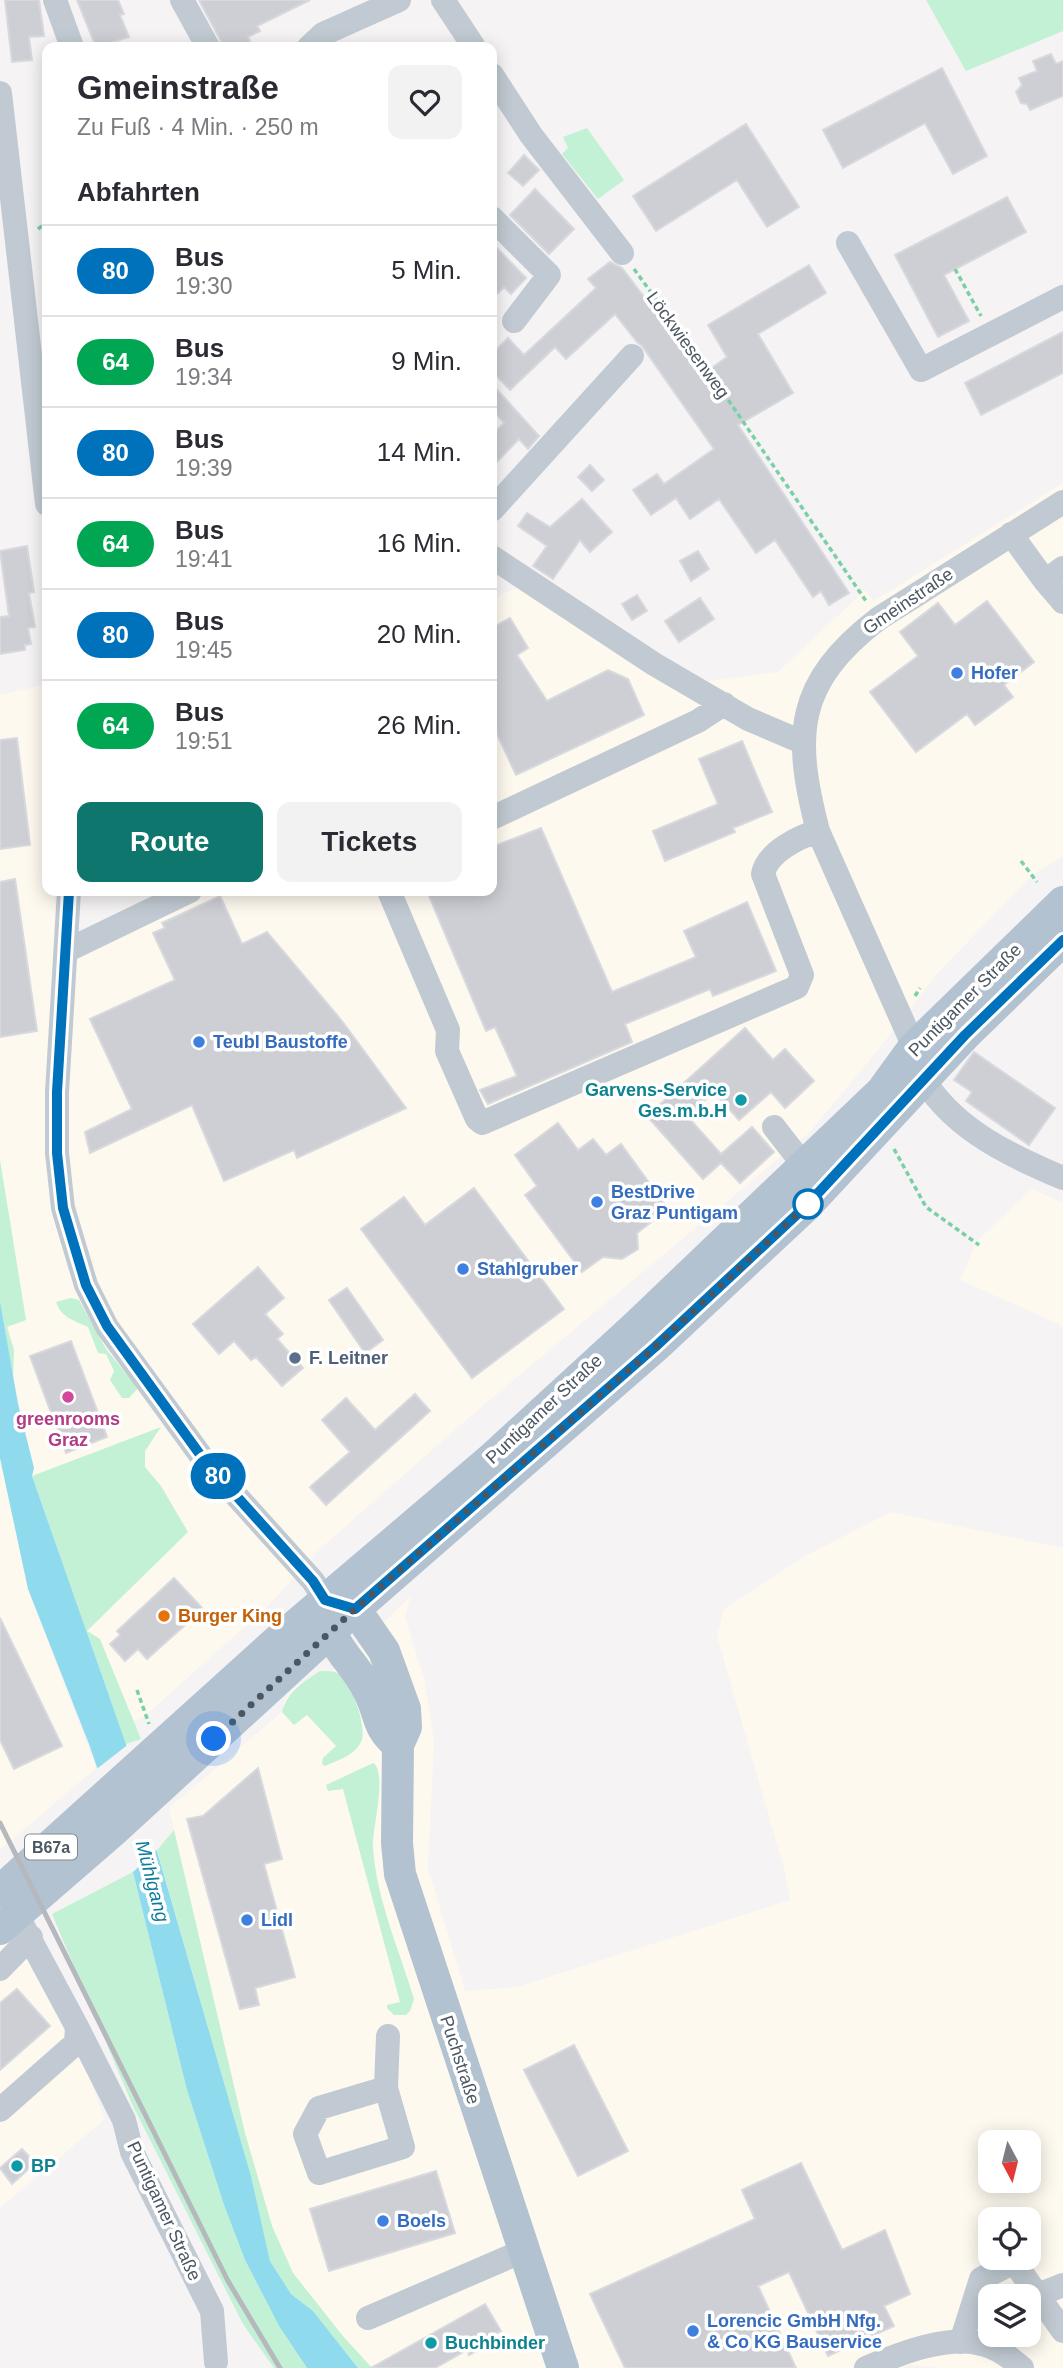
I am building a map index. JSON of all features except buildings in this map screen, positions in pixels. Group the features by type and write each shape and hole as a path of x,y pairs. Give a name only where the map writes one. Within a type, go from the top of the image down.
{"main road":[{"name":"Puntigamer Straße","path":"12,1918 101,1801 150,1744 491,1459 805,1167 882,1091 914,1048 1063,902"},
{"name":"Puntigamer Straße","path":"12,1918 112,1832 355,1609 655,1347 806,1206 965,1035 1063,940"},
{"path":"355,1609 325,1600 330,1634 368,1688 383,1732 398,1745"},
{"name":"Puchstraße","path":"355,1609 388,1659 405,1709 406,1727 398,1745 397,1843 400,1874 563,2368"}],"street":[{"path":"55,0 70,42"},
{"path":"181,0 205,42"},
{"path":"314,42 323,34 399,0"},
{"path":"443,0 471,42"},
{"path":"497,83 531,135 622,253"},
{"path":"0,93 2,131 42,463"},
{"path":"497,223 549,275 514,321"},
{"path":"848,243 921,370 1063,297"},
{"path":"497,504 632,356"},
{"name":"Gmeinstraße","path":"925,1081 914,1048 818,831 802,742 806,712 814,690 825,672 852,639 878,619 1063,502"},
{"path":"1011,534 1054,574 1063,602"},
{"path":"497,560 654,664 748,719 802,742"},
{"path":"497,816 698,721 724,704"},
{"path":"391,896 448,1030 447,1051 477,1119 482,1123 797,987 802,975 762,874 766,864 775,855 805,835 818,831"},
{"path":"69,896 57,1092 57,1153 63,1208 86,1285 107,1326 204,1460 313,1581 325,1600"},
{"path":"66,951 180,896"},
{"path":"925,1081 941,1103 991,1143 1063,1178"},
{"path":"775,1127 805,1167"},
{"path":"0,1969 12,1918"},
{"name":"Puntigamer Straße","path":"12,1918 77,2027 124,2120 132,2152 212,2311 216,2362"},
{"path":"0,2110 76,2043 77,2027"},
{"path":"386,2088 388,2036"},
{"path":"368,2318 523,2251"},
{"path":"980,2284 982,2279 1014,2262 1030,2284"},
{"path":"1041,2294 1063,2285"},
{"path":"961,2342 978,2291"},
{"path":"1041,2299 1063,2331"},
{"path":"866,2368 906,2350 961,2342 983,2344 1005,2354 1023,2368"}],"path":[{"name":"Löckwiesenweg","path":"622,253 707,369 878,619"},
{"path":"955,269 990,334"},
{"path":"1021,861 1037,882"},
{"path":"891,1144 926,1207 979,1245"},
{"path":"136,1690 150,1744"}],"shaded area":[{"path":"1063,483 1063,856 1032,875 937,974 809,1133 473,1414 322,1547 270,1604 145,1716 121,1728 32,1476 34,1468 13,1377 14,1350 7,1326 26,1319 0,1160 0,695 42,685 42,896 55,896 54,961 190,896 497,896 497,597 513,589 540,587 691,683 778,672 865,590 874,601"},
{"path":"1032,1189 1063,1203 1063,1326 960,1280 977,1241"},
{"path":"0,1458 28,1589 96,1768 0,1850"},
{"path":"891,1512 1063,1548 1063,2368 942,2368 909,2365 902,2368 372,2368 293,2273 272,2226 245,2133 169,1808 282,1712 285,1699 293,1689 320,1671 334,1670 411,1596 405,1617 424,1678 434,1741 428,1868 465,1991 517,1987 790,1900 785,1872 717,1636 724,1609 805,1556"},
{"path":"15,1934 76,2043 105,2119 0,2208 0,1947"}],"green space":[{"path":"926,0 1063,0 1063,31 966,71"},
{"path":"587,128 624,180 598,199 562,154 568,148 563,137"},
{"path":"0,1160 26,1320 7,1327 14,1350 13,1377 0,1301"},
{"path":"71,1298 79,1300 106,1349 138,1388 129,1398 122,1398 110,1380 114,1371 106,1354 98,1353 88,1327 69,1318 58,1307 56,1302"},
{"path":"161,1427 145,1451 145,1467 161,1486 188,1532 87,1631 100,1639 141,1739 126,1744 32,1476"},
{"path":"320,1671 336,1672 345,1680 358,1707 363,1736 354,1751 325,1766 322,1764 323,1758 336,1746 307,1715 294,1725 282,1712 292,1693"},
{"path":"373,1763 379,1777 373,1839 375,1866 383,1904 414,1999 406,2015 394,2015 387,2008 387,2005 400,2002 343,1789 328,1791 326,1785"},
{"path":"174,1830 245,2133 272,2226 293,2273 372,2368 358,2368 313,2311 291,2294 270,2261 251,2176 157,1850"},
{"path":"133,1872 187,2090 224,2205 245,2260 279,2326 307,2368 274,2368 243,2324 132,2104 52,1914"}],"water":[{"name":"Mühlgang","path":"0,1301 18,1404 34,1468 32,1476 126,1744 251,2176 270,2261 291,2294 313,2311 358,2368 307,2368 279,2326 245,2260 224,2205 187,2090 133,1872 89,1744 28,1589 0,1458"}],"pier":[{"path":"130,1743 160,1847 133,1872 121,1849 94,1771"}],"railway":[{"path":"0,1823 228,2281 280,2368"}],"bus line":[{"name":"80","path":"69,896 57,1092 57,1153 63,1208 86,1285 107,1326 204,1460 313,1581 325,1600 355,1609 655,1347 806,1206 965,1035 1063,940"}],"place":[{"name":"Hofer","path":"957,673"},
{"name":"Teubl Baustoffe","path":"199,1042"},
{"name":"Garvens-Service Ges.m.b.H","path":"741,1100"},
{"name":"BestDrive Graz Puntigam","path":"597,1202"},
{"name":"Stahlgruber","path":"463,1269"},
{"name":"F. Leitner","path":"295,1358"},
{"name":"greenrooms Graz","path":"68,1397"},
{"name":"Burger King","path":"164,1616"},
{"name":"Lidl","path":"247,1920"},
{"name":"BP","path":"17,2166"},
{"name":"Boels","path":"383,2221"},
{"name":"Lorencic GmbH Nfg. & Co KG Bauservice","path":"693,2331"},
{"name":"Buchbinder","path":"431,2343"}],"route":[{"path":"214,1739 355,1609 655,1347 808,1204"}]}
